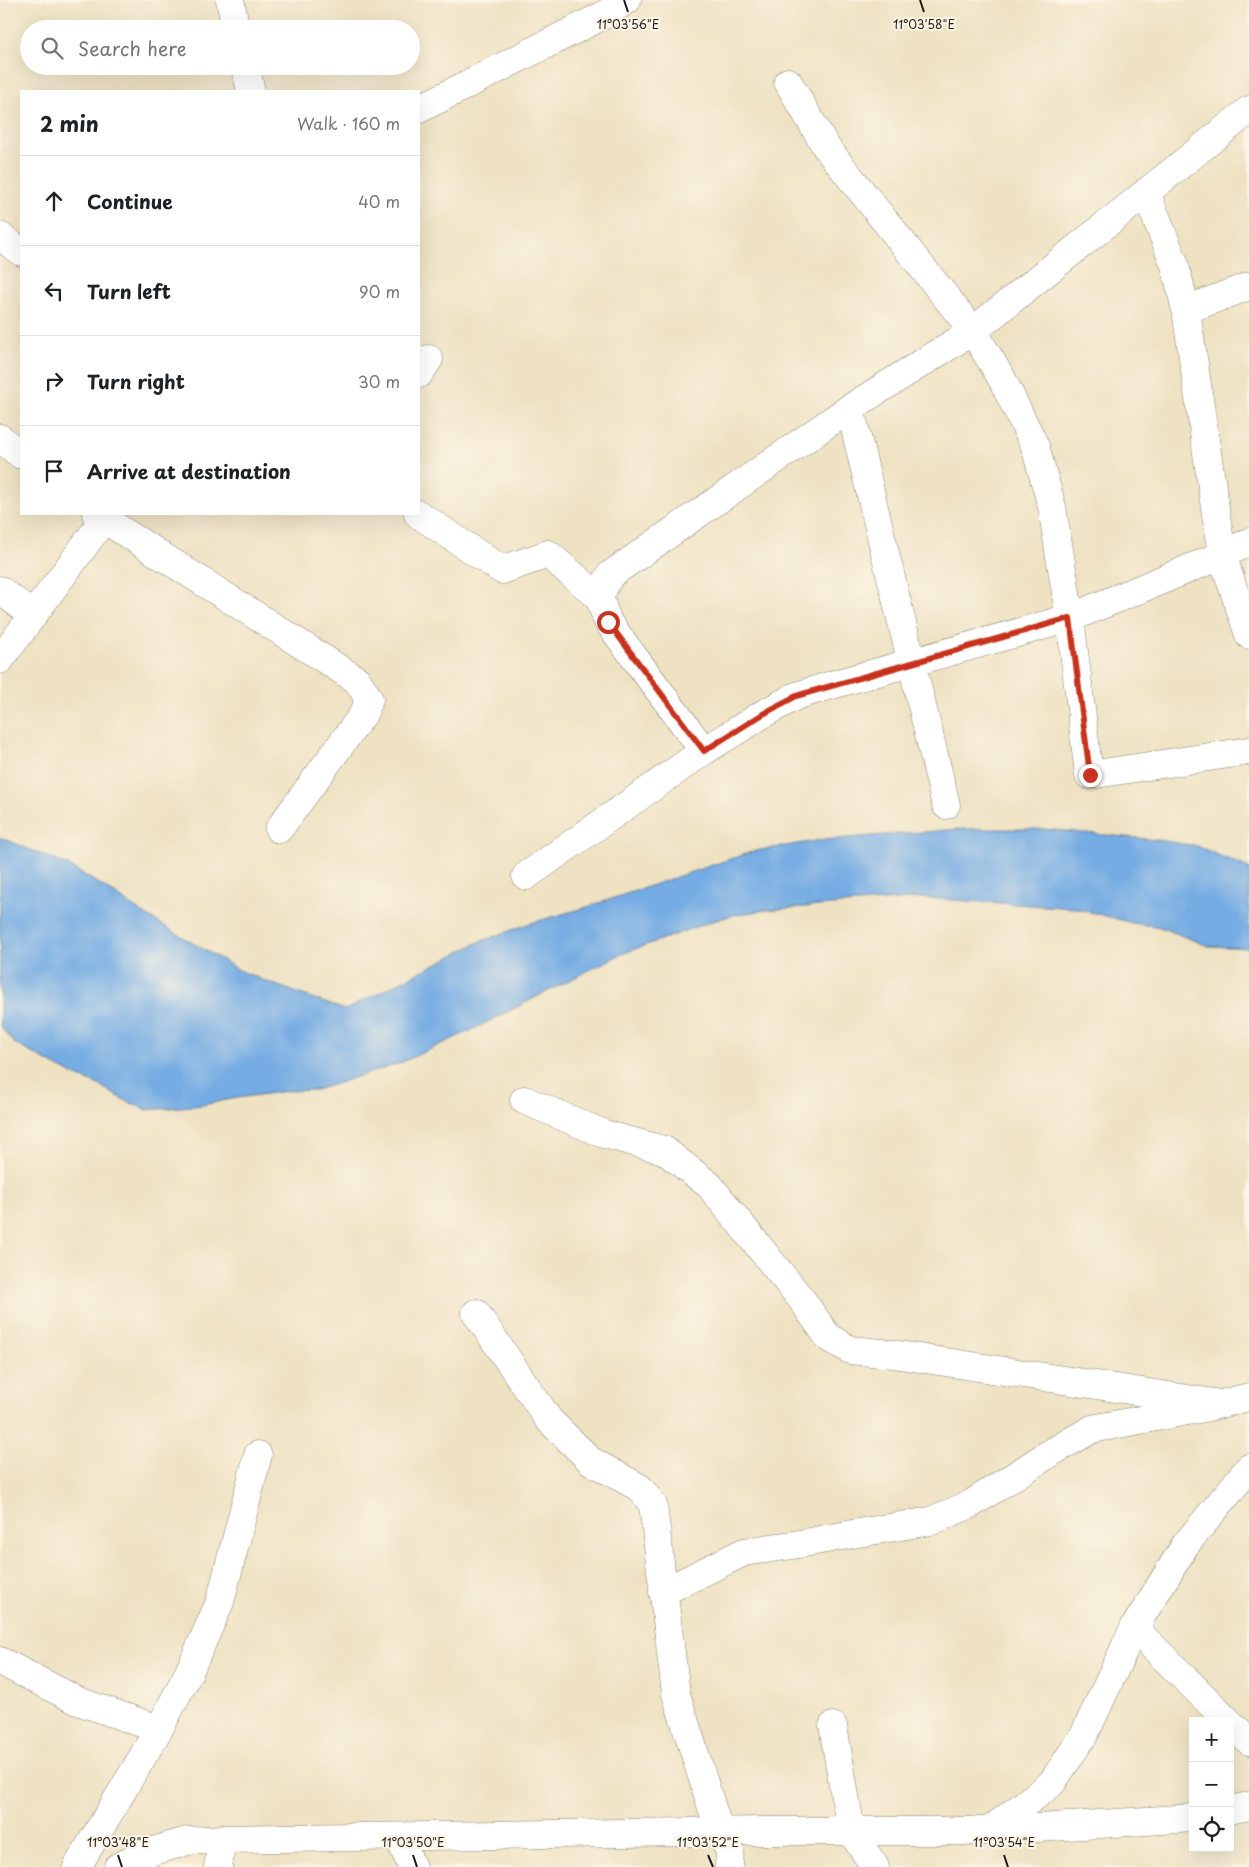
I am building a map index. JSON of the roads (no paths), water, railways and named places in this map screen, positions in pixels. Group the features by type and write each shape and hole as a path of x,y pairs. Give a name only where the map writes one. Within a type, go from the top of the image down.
{"street":[{"path":"230,0 234,20"},
{"path":"420,108 597,8 627,0"},
{"path":"247,75 251,90"},
{"path":"788,82 826,147 973,331 1002,379 1036,446 1052,506 1070,618 1090,775 1249,751"},
{"path":"599,597 610,575 850,408 973,331 1249,110"},
{"path":"1146,192 1175,265 1186,310 1222,555 1249,635"},
{"path":"0,236 20,251"},
{"path":"1186,310 1249,286"},
{"path":"850,408 946,805"},
{"path":"0,438 20,453"},
{"path":"420,515 502,570 548,554 599,597 608,622 704,751"},
{"path":"0,660 103,516 357,680 369,698 364,713 279,829"},
{"path":"526,876 704,751 796,696 1070,618 1249,542"},
{"path":"0,590 33,615"},
{"path":"524,1100 604,1134 664,1150 709,1184 802,1300 828,1337 850,1350 903,1355 1222,1404"},
{"path":"476,1313 548,1420 591,1461 640,1488 653,1505 676,1694 720,1833 730,1851 729,1867"},
{"path":"663,1592 744,1552 931,1521 971,1504 1047,1454 1092,1428 1222,1404 1249,1397"},
{"path":"77,1867 159,1729 188,1674 220,1602 258,1454"},
{"path":"989,1831 1051,1784 1084,1735 1134,1628 1186,1544 1249,1468"},
{"path":"1134,1628 1224,1717"},
{"path":"0,1661 78,1702 159,1729"},
{"path":"833,1726 851,1831 875,1867"},
{"path":"1234,1727 1249,1741"},
{"path":"1234,1809 1249,1806"},
{"path":"118,1867 140,1855 187,1841 222,1839 989,1831 1189,1818"},
{"path":"400,1837 412,1867"},
{"path":"218,1867 222,1839"}],"water":[{"path":"960,829 1044,829 1157,840 1197,846 1249,868 1249,948 1208,946 1160,927 1132,923 1075,908 923,898 767,910 733,915 619,955 470,1031 398,1064 316,1090 287,1091 203,1105 147,1110 122,1099 99,1085 71,1074 15,1044 0,1026 0,837 69,866 149,917 239,970 345,1010 479,942 531,923 587,907 754,851 822,840"}]}
